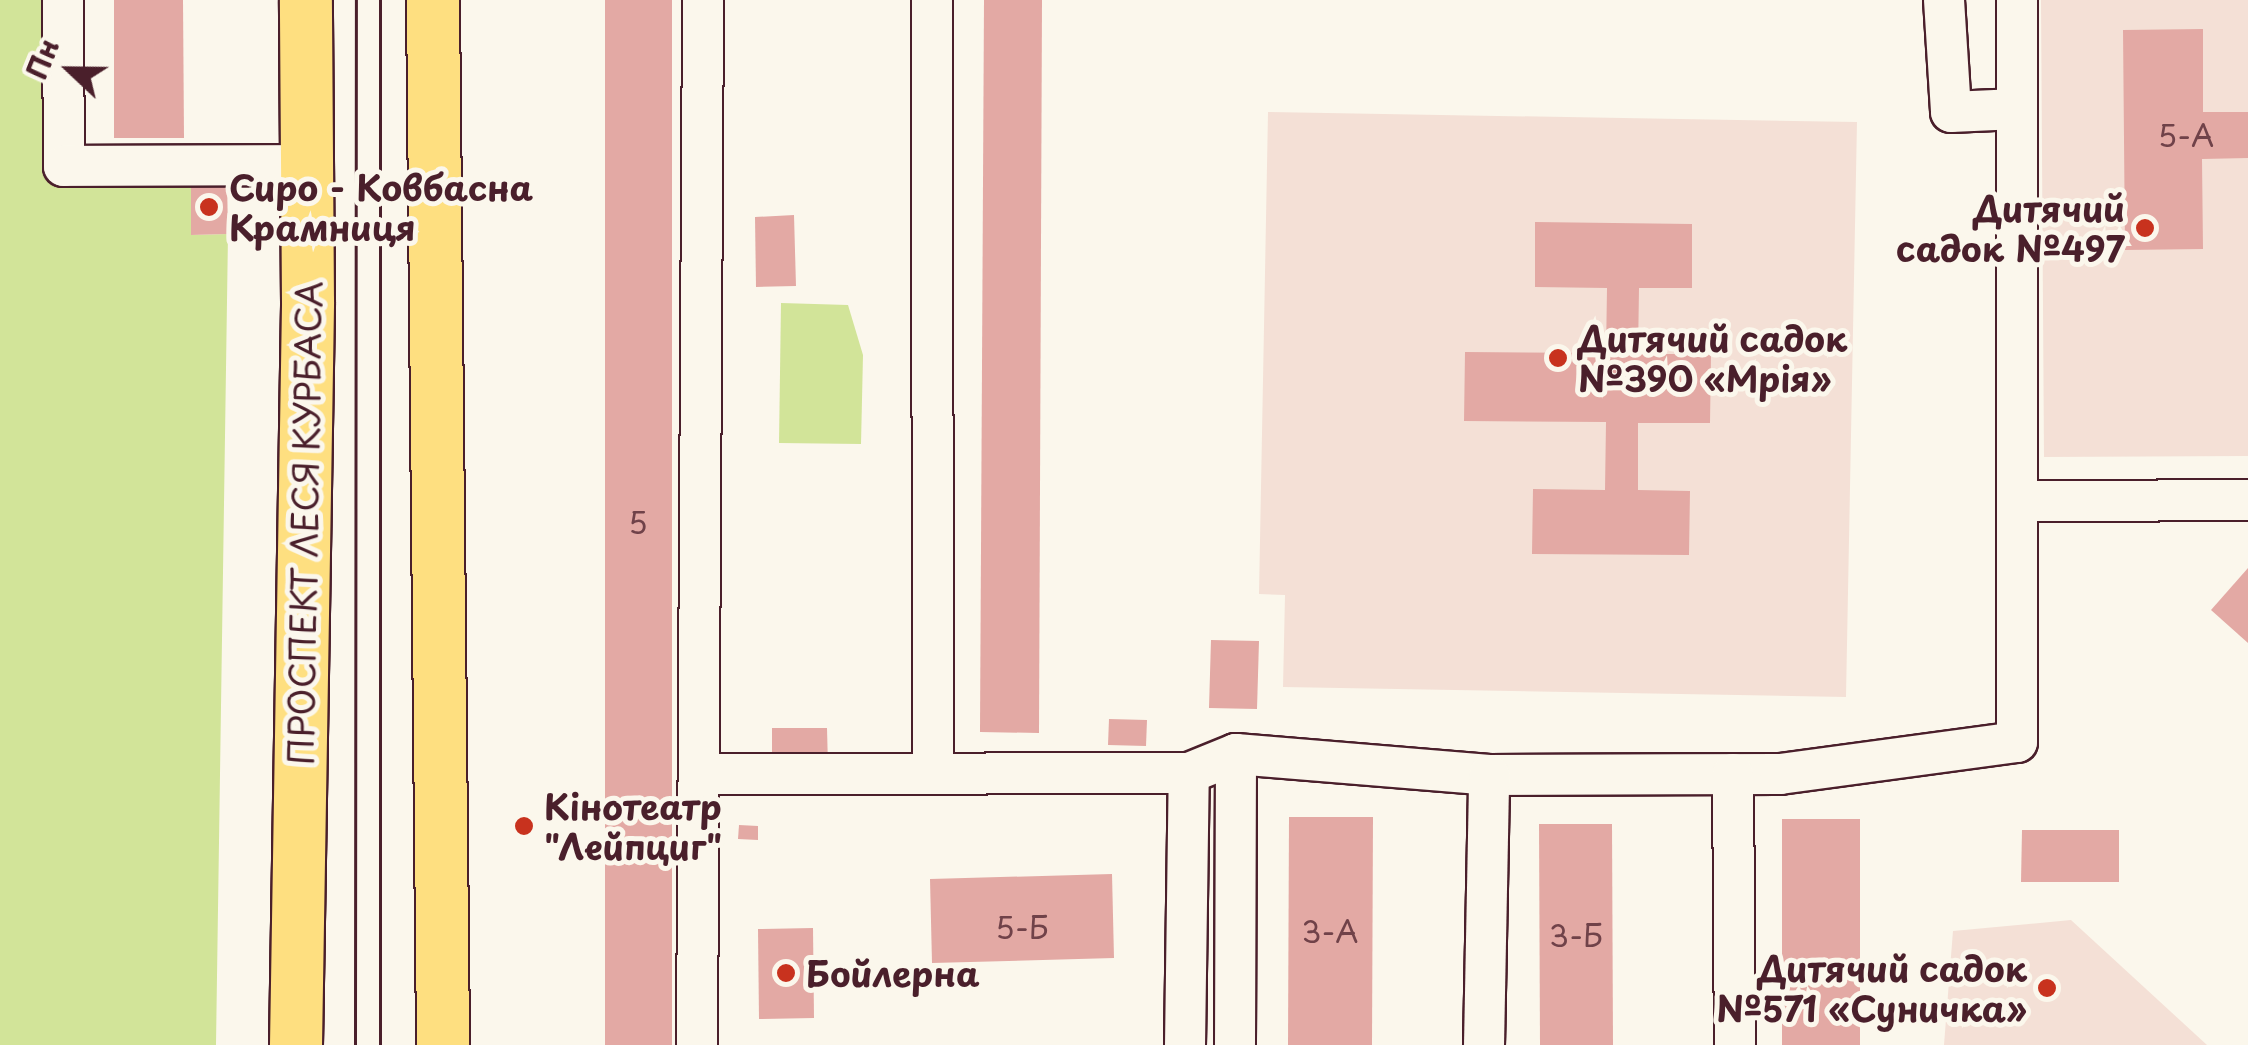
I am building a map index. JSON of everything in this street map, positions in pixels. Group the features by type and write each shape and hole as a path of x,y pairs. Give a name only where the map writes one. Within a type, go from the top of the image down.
{"main road":[{"name":"ПРОСПЕКТ ЛЕСЯ КУРБАСА","path":"296,1045 306,0"},
{"path":"433,0 442,1045"}],"street":[{"path":"63,0 64,166 307,165"},
{"path":"697,1045 703,0"},
{"path":"932,0 933,771"},
{"path":"1944,0 1951,112 2016,109"},
{"path":"701,774 1189,773 1236,754 1489,775 1780,774 2017,742 2017,0"},
{"path":"2017,501 2248,500"},
{"path":"1234,1045 1236,754"},
{"path":"1185,1045 1189,773"},
{"path":"1733,774 1734,1045"},
{"path":"1484,1045 1489,775"}],"shaded area":[{"name":"Дитячий садок №497","path":"2041,0 2248,0 2248,456 2044,457"},
{"name":"Дитячий садок №390 «Мрія»","path":"1268,112 1857,122 1846,697 1283,687 1285,595 1259,594"},
{"name":"Дитячий садок №571 «Суничка»","path":"2071,920 2207,1045 1944,1045 1953,931"}],"green space":[{"path":"0,0 51,0 50,180 191,179 191,235 228,234 216,1045 0,1045"},
{"path":"781,303 848,305 863,355 861,444 779,443"}],"building":[{"path":"114,0 183,0 184,138 114,138"},
{"path":"605,0 672,0 672,1045 605,1045"},
{"path":"984,0 1042,0 1039,733 980,732"},
{"path":"2203,29 2203,112 2248,112 2248,158 2202,159 2203,249 2125,250 2123,30"},
{"name":"Сиро - Ковбасна Крамниця","path":"191,179 227,179 228,234 191,235"},
{"path":"794,215 796,286 756,287 755,217"},
{"path":"1535,222 1692,224 1692,288 1639,288 1638,354 1711,354 1710,423 1638,423 1638,490 1690,491 1689,555 1532,554 1533,489 1605,490 1606,422 1464,421 1465,352 1606,353 1607,288 1535,287"},
{"path":"2248,568 2248,643 2211,610"},
{"path":"1211,640 1259,641 1257,709 1209,708"},
{"path":"1109,719 1147,720 1146,746 1108,745"},
{"path":"772,728 827,728 828,766 772,766"},
{"path":"1289,817 1373,817 1372,1045 1288,1045"},
{"path":"1782,819 1860,819 1860,1045 1782,1045"},
{"path":"1539,824 1612,824 1613,1045 1540,1045"},
{"path":"739,825 758,826 758,840 738,839"},
{"path":"2022,830 2119,830 2119,882 2021,882"},
{"path":"1112,874 1114,958 932,963 930,879"},
{"name":"Бойлерна","path":"813,928 814,1018 759,1019 758,929"}],"tram line":[{"path":"355,1045 356,0"},
{"path":"380,0 380,1045"}],"place":[{"name":"Сиро - Ковбасна Крамниця","path":"209,207"},
{"name":"Дитячий садок №497","path":"2145,228"},
{"name":"Дитячий садок №390 «Мрія»","path":"1558,358"},
{"name":"Кінотеатр \"Лейпциг\"","path":"524,826"},
{"name":"Бойлерна","path":"786,973"},
{"name":"Дитячий садок №571 «Суничка»","path":"2047,988"}]}
